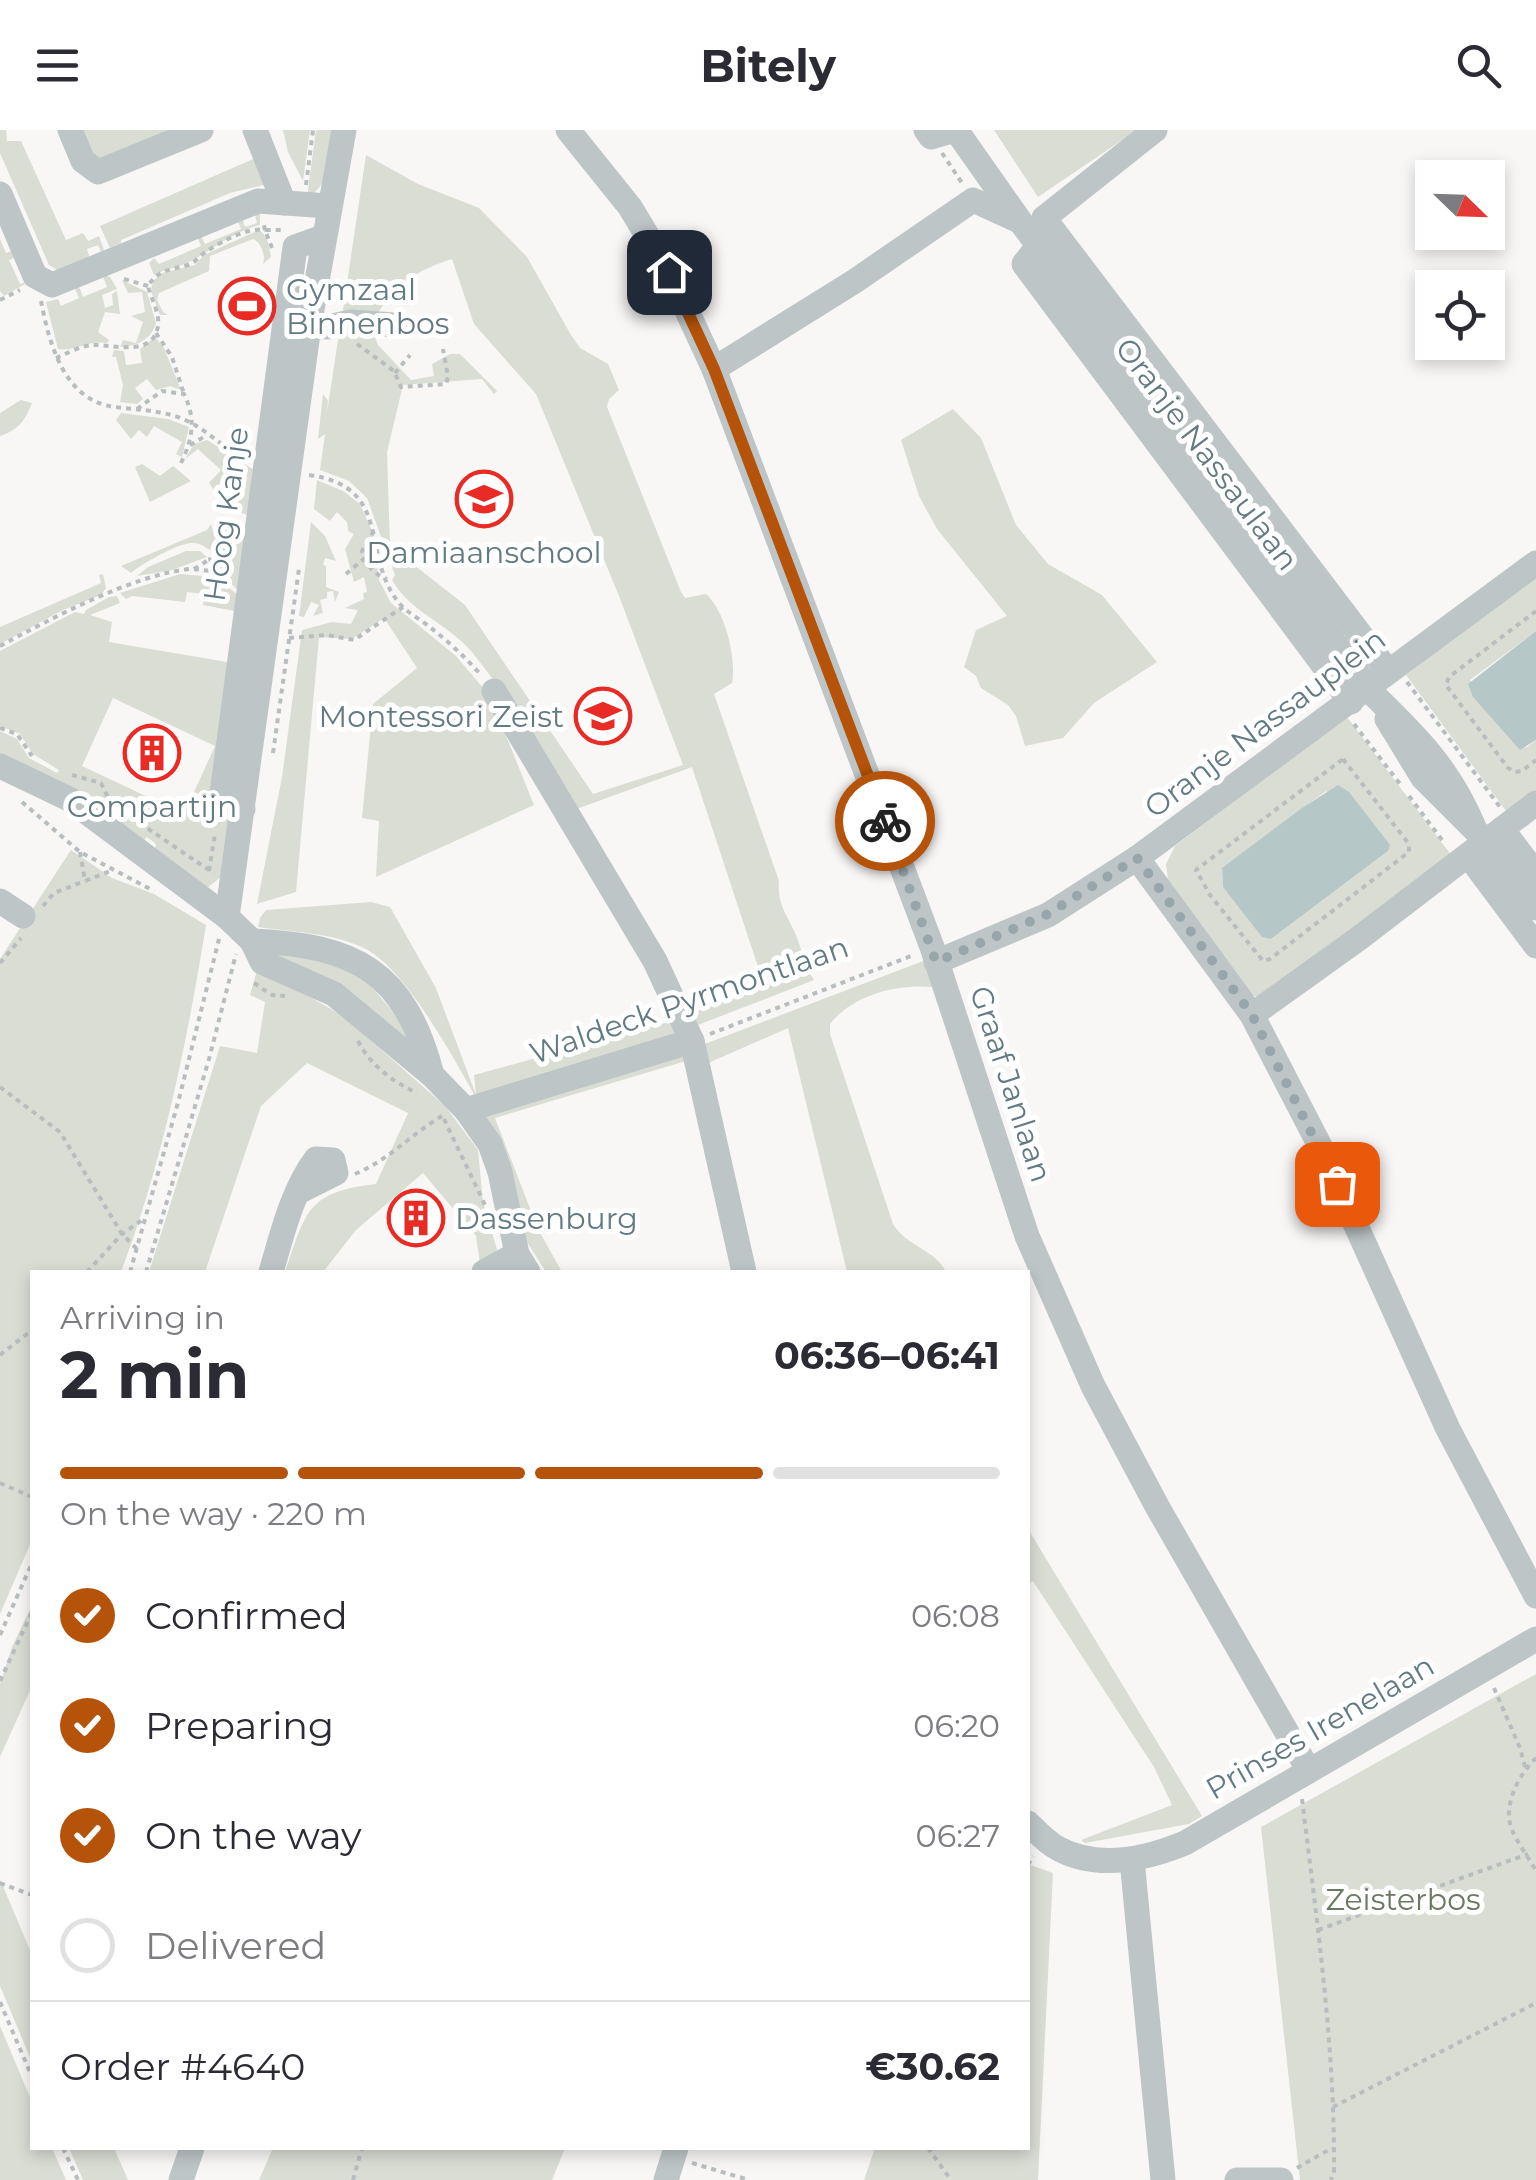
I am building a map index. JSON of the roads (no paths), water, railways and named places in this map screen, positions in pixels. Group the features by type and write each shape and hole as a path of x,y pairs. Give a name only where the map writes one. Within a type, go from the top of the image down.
{"street":[{"path":"70,130 83,161 98,172 201,130"},
{"path":"256,130 271,202"},
{"name":"Hoog Kanje","path":"243,809 222,794 246,598 262,526 289,472 323,237 344,130"},
{"name":"Graaf Janlaan","path":"568,130 630,207 669,272 714,369 934,955 1027,1236 1093,1386 1305,1783"},
{"name":"Oranje Nassaulaan","path":"926,130 931,136 955,130 1032,220 1376,685 1423,778 1536,874"},
{"path":"714,369 855,281 974,200 1032,220 1151,131"},
{"path":"0,194 35,276 43,283 60,284 271,202 328,206"},
{"name":"Oranje Nassaulaan","path":"1032,220 1038,246 1376,685"},
{"name":"Hoog Kanje","path":"289,472 295,247 323,237"},
{"path":"309,326 350,322 394,325"},
{"name":"Hoog Kanje","path":"236,940 243,809 267,636 262,526"},
{"name":"Oranje Nassauplein","path":"1536,563 1137,858 1252,1015 1321,1148 1448,1429 1536,1596"},
{"path":"494,691 654,961 692,1041 744,1270"},
{"path":"0,766 69,800 262,962 334,994 429,1086 450,1112 490,1144 522,1263 492,1270"},
{"path":"1252,1015 1488,834 1536,803"},
{"name":"Oranje Nassaulaan","path":"1488,834 1536,908"},
{"name":"Oranje Nassaulaan","path":"1488,834 1536,946"},
{"path":"934,955 1048,914 1137,858"},
{"path":"0,902 23,916"},
{"path":"236,940 302,943 350,957 377,974 400,998 421,1034 429,1086"},
{"name":"Waldeck Pyrmontlaan","path":"450,1112 692,1041"},
{"path":"271,1270 305,1173 316,1159 333,1160 336,1173"},
{"name":"Prinses Irenelaan","path":"1132,1860 1185,1842 1305,1783 1536,1639"},
{"path":"1030,1825 1055,1848 1074,1856 1132,1860 1163,2180"},
{"path":"180,2180 191,2150"},
{"path":"666,2180 684,2155"},
{"path":"1237,2180 1280,2179"}],"place":[{"name":"Gymzaal Binnenbos","path":"247,306"},
{"name":"Damiaanschool","path":"484,499"},
{"name":"Montessori Zeist","path":"603,716"},
{"name":"Compartijn","path":"152,753"},
{"name":"Dassenburg","path":"416,1218"}],"park label":[{"name":"Zeisterbos","path":"1403,1899"}]}
